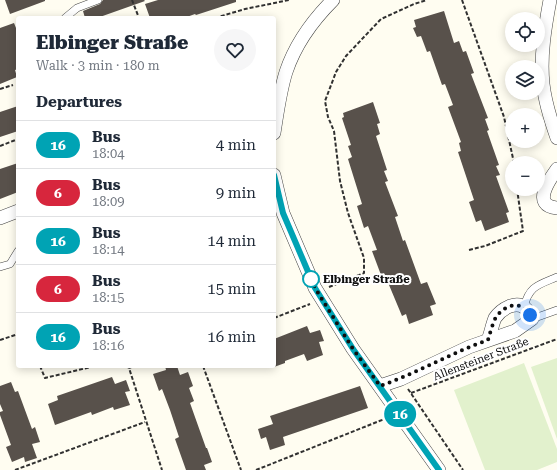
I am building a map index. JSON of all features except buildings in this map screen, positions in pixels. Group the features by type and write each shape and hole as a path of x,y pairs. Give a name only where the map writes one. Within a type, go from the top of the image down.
{"street":[{"path":"276,123 286,72 298,46 316,18 333,0"},
{"path":"550,0 544,34 543,83 550,118 557,138"},
{"path":"557,169 544,190 543,197 546,204 551,208 557,208"},
{"path":"276,194 278,214 316,297 439,470"},
{"path":"0,218 16,212"},
{"path":"380,386 401,379 469,347 515,331 532,320 524,307 516,305 499,313 491,329 488,340"}],"lane":[{"path":"67,16 77,8 98,0"},
{"path":"0,267 10,264 16,254"},
{"path":"524,307 527,295 538,285 557,277"},
{"path":"532,320 557,310"}],"path":[{"path":"132,0 138,16"},
{"path":"222,16 245,9 289,0"},
{"path":"276,317 364,273 364,258 344,200 334,131 328,117 325,101 336,72 346,56 381,19 414,4 427,0"},
{"path":"462,0 504,117 512,156"},
{"path":"0,89 13,85"},
{"path":"0,146 16,140"},
{"path":"469,250 485,246 523,231 518,196"},
{"path":"0,340 16,335"},
{"name":"Allensteiner Straße","path":"411,394 557,339"},
{"path":"41,368 45,378 87,368"},
{"path":"128,368 162,470"},
{"path":"204,368 241,470"},
{"path":"401,379 463,470"},
{"path":"256,470 399,414"},
{"path":"15,470 146,422"}],"green space":[{"path":"557,358 557,439 531,367"},
{"path":"524,363 557,449 557,462 537,470 485,470 454,390"}],"bus line":[{"name":"16","path":"276,183 283,213 315,288 353,349 439,470"}],"place":[{"name":"Elbinger Straße","path":"311,279"}],"route":[{"path":"311,279 310,276 315,288 353,349 380,386 401,379 469,347 488,340 495,319 502,310 516,305 524,307 530,315"}]}
